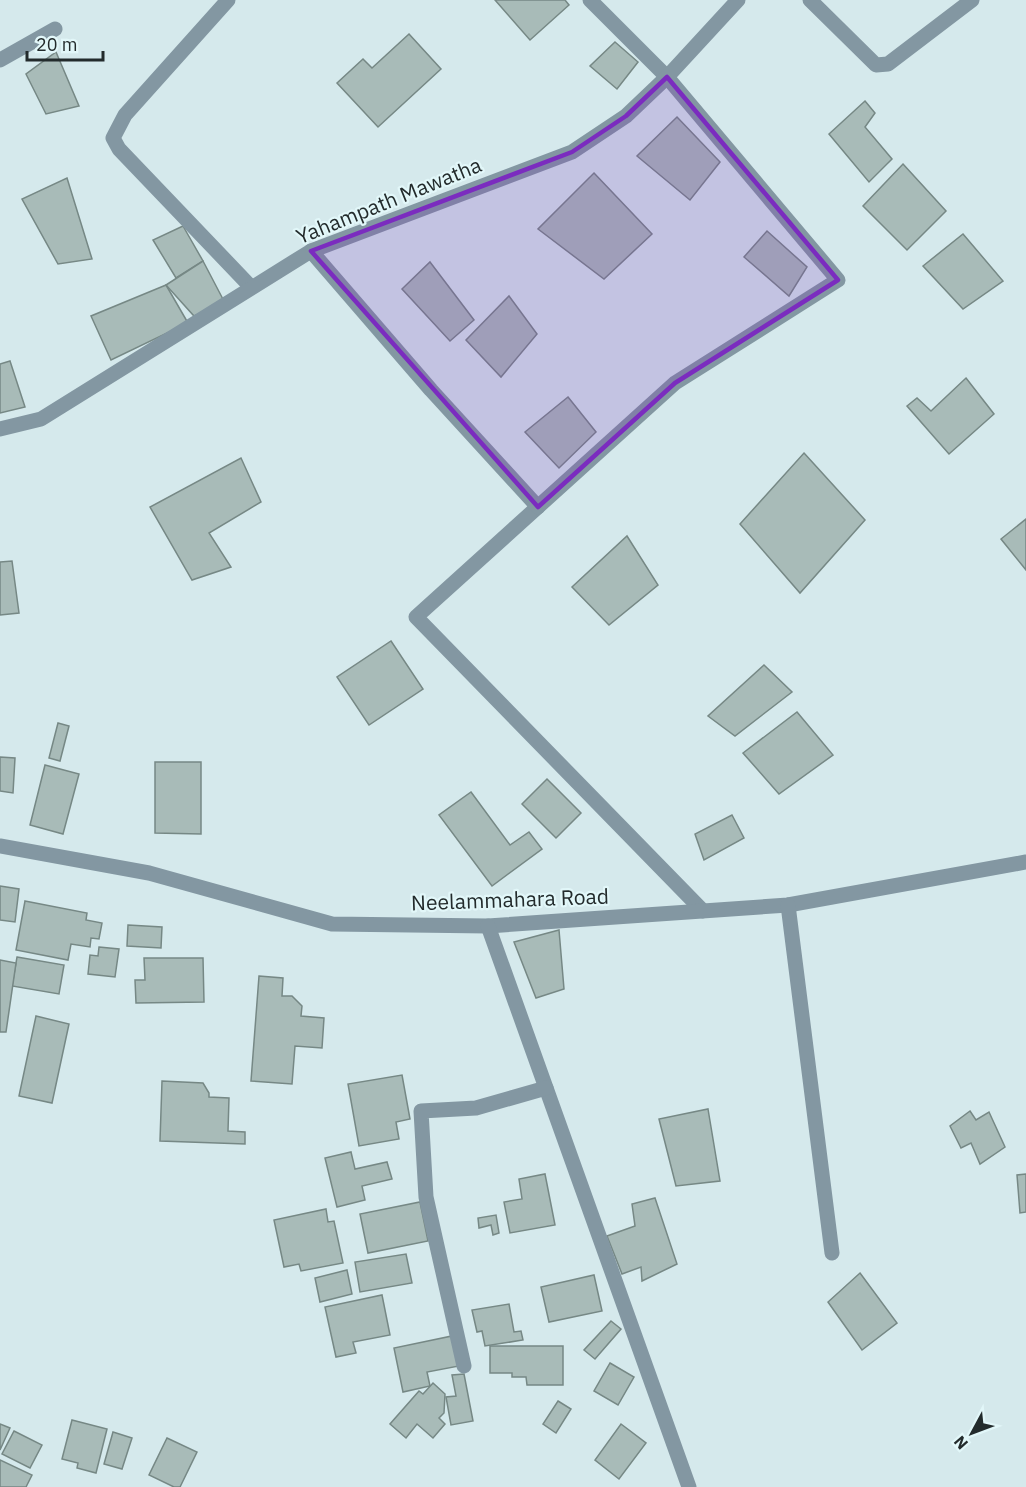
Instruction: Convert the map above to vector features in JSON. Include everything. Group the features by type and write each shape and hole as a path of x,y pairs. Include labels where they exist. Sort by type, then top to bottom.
{"street":[{"path":"228,0 125,115 113,138 119,149 251,287"},
{"path":"590,0 667,77 838,280 675,383 416,617 704,911"},
{"name":"Yahampath Mawatha","path":"0,429 41,419 311,251 572,152 627,116 667,77 738,0"},
{"path":"810,0 876,65 888,64 972,0"},
{"path":"0,60 56,29"},
{"path":"311,251 431,390 538,507"},
{"name":"Neelammahara Road","path":"0,846 149,873 333,924 488,926 788,905 1025,865"},
{"path":"788,905 832,1253"},
{"path":"488,926 689,1487"},
{"path":"464,1366 426,1197 421,1111 476,1108 546,1088"}],"highlighted area":[{"path":"667,77 838,280 675,383 538,507 311,251 572,152 626,116"}],"building":[{"path":"495,0 565,0 569,5 530,40"},
{"path":"409,34 441,69 378,127 337,83 363,59 372,68"},
{"path":"615,42 638,62 617,89 590,66"},
{"path":"56,52 79,106 46,114 26,74"},
{"path":"865,101 875,113 865,127 892,159 869,182 829,134"},
{"path":"677,117 720,162 690,200 637,156"},
{"path":"903,164 946,211 907,250 863,206"},
{"path":"594,173 652,234 604,279 538,229"},
{"path":"67,178 92,259 58,264 22,199"},
{"path":"183,226 203,261 176,278 153,240"},
{"path":"767,231 807,267 789,296 744,257"},
{"path":"963,234 1003,281 963,309 923,266"},
{"path":"203,261 225,303 194,316 166,285"},
{"path":"430,262 474,320 450,341 402,289"},
{"path":"166,285 188,323 111,360 91,316"},
{"path":"509,296 537,334 501,377 466,340"},
{"path":"10,361 25,407 0,413 0,364"},
{"path":"966,378 994,414 949,454 907,406 917,398 931,411"},
{"path":"568,397 596,432 559,468 525,432"},
{"path":"804,453 865,520 800,593 740,524"},
{"path":"241,458 261,502 209,533 231,567 192,580 150,507"},
{"path":"1026,519 1026,570 1001,539"},
{"path":"627,536 658,585 609,625 572,587"},
{"path":"12,561 19,613 0,615 0,562"},
{"path":"391,641 423,689 369,725 337,677"},
{"path":"764,665 792,692 735,736 708,716"},
{"path":"797,712 833,755 779,794 743,753"},
{"path":"58,723 69,726 60,761 49,758"},
{"path":"0,757 15,758 13,793 0,791"},
{"path":"155,762 201,762 201,834 155,833"},
{"path":"45,765 79,774 63,834 30,825"},
{"path":"547,779 581,813 556,838 522,804"},
{"path":"471,792 510,845 529,832 542,849 492,886 439,815"},
{"path":"732,815 744,838 704,860 695,834"},
{"path":"0,886 19,889 15,922 0,920"},
{"path":"25,901 87,913 86,920 102,923 99,939 91,938 90,947 71,944 68,960 16,950"},
{"path":"128,925 162,927 161,948 127,946"},
{"path":"559,930 564,989 536,998 514,942"},
{"path":"99,947 119,949 115,977 88,974 90,955 98,956"},
{"path":"17,957 64,965 59,994 12,986"},
{"path":"144,958 203,958 204,1002 136,1003 135,980 145,980"},
{"path":"0,960 16,963 6,1032 0,1032"},
{"path":"259,976 283,978 282,996 292,996 302,1006 301,1016 324,1018 322,1048 295,1046 292,1084 251,1081"},
{"path":"36,1016 69,1024 52,1103 19,1096"},
{"path":"402,1075 410,1119 396,1122 399,1139 359,1146 348,1084"},
{"path":"162,1081 203,1083 209,1097 229,1098 228,1131 245,1132 245,1144 160,1141"},
{"path":"708,1109 720,1181 676,1186 659,1119"},
{"path":"970,1111 976,1120 989,1112 1005,1147 980,1164 971,1143 961,1148 950,1126"},
{"path":"351,1152 355,1169 387,1162 392,1179 362,1186 365,1200 337,1207 325,1158"},
{"path":"545,1174 555,1225 510,1233 504,1202 522,1199 519,1179"},
{"path":"1026,1174 1026,1212 1020,1213 1017,1175"},
{"path":"655,1198 677,1264 642,1281 641,1267 622,1274 607,1236 635,1226 632,1204"},
{"path":"420,1202 428,1241 368,1253 360,1214"},
{"path":"326,1209 328,1222 334,1221 343,1263 301,1271 299,1264 284,1267 274,1220"},
{"path":"496,1215 499,1233 493,1235 491,1225 479,1228 478,1218"},
{"path":"406,1254 412,1283 360,1292 355,1262"},
{"path":"347,1270 352,1294 320,1302 315,1278"},
{"path":"860,1273 897,1323 862,1350 828,1302"},
{"path":"594,1275 602,1311 549,1322 541,1287"},
{"path":"382,1295 390,1335 353,1342 356,1353 336,1357 325,1307"},
{"path":"509,1304 514,1332 521,1331 523,1340 485,1346 482,1331 477,1332 472,1310"},
{"path":"611,1321 621,1329 595,1359 584,1350"},
{"path":"452,1336 459,1366 427,1372 430,1386 403,1392 394,1348"},
{"path":"490,1346 563,1346 563,1385 527,1385 526,1377 512,1377 512,1373 490,1373"},
{"path":"610,1363 634,1377 618,1405 594,1391"},
{"path":"464,1374 473,1421 451,1425 446,1397 456,1396 452,1375"},
{"path":"433,1383 445,1394 444,1413 439,1418 445,1424 433,1438 417,1424 406,1438 390,1424 419,1391 423,1394"},
{"path":"558,1401 571,1409 556,1433 543,1424"},
{"path":"72,1420 107,1429 96,1473 77,1468 78,1463 62,1459"},
{"path":"0,1424 10,1428 0,1450"},
{"path":"621,1424 646,1443 619,1479 595,1460"},
{"path":"14,1431 42,1445 30,1468 2,1454"},
{"path":"113,1432 132,1438 122,1469 104,1464"},
{"path":"167,1438 197,1452 180,1487 174,1487 149,1475"},
{"path":"0,1460 32,1475 26,1487 0,1487"}]}
